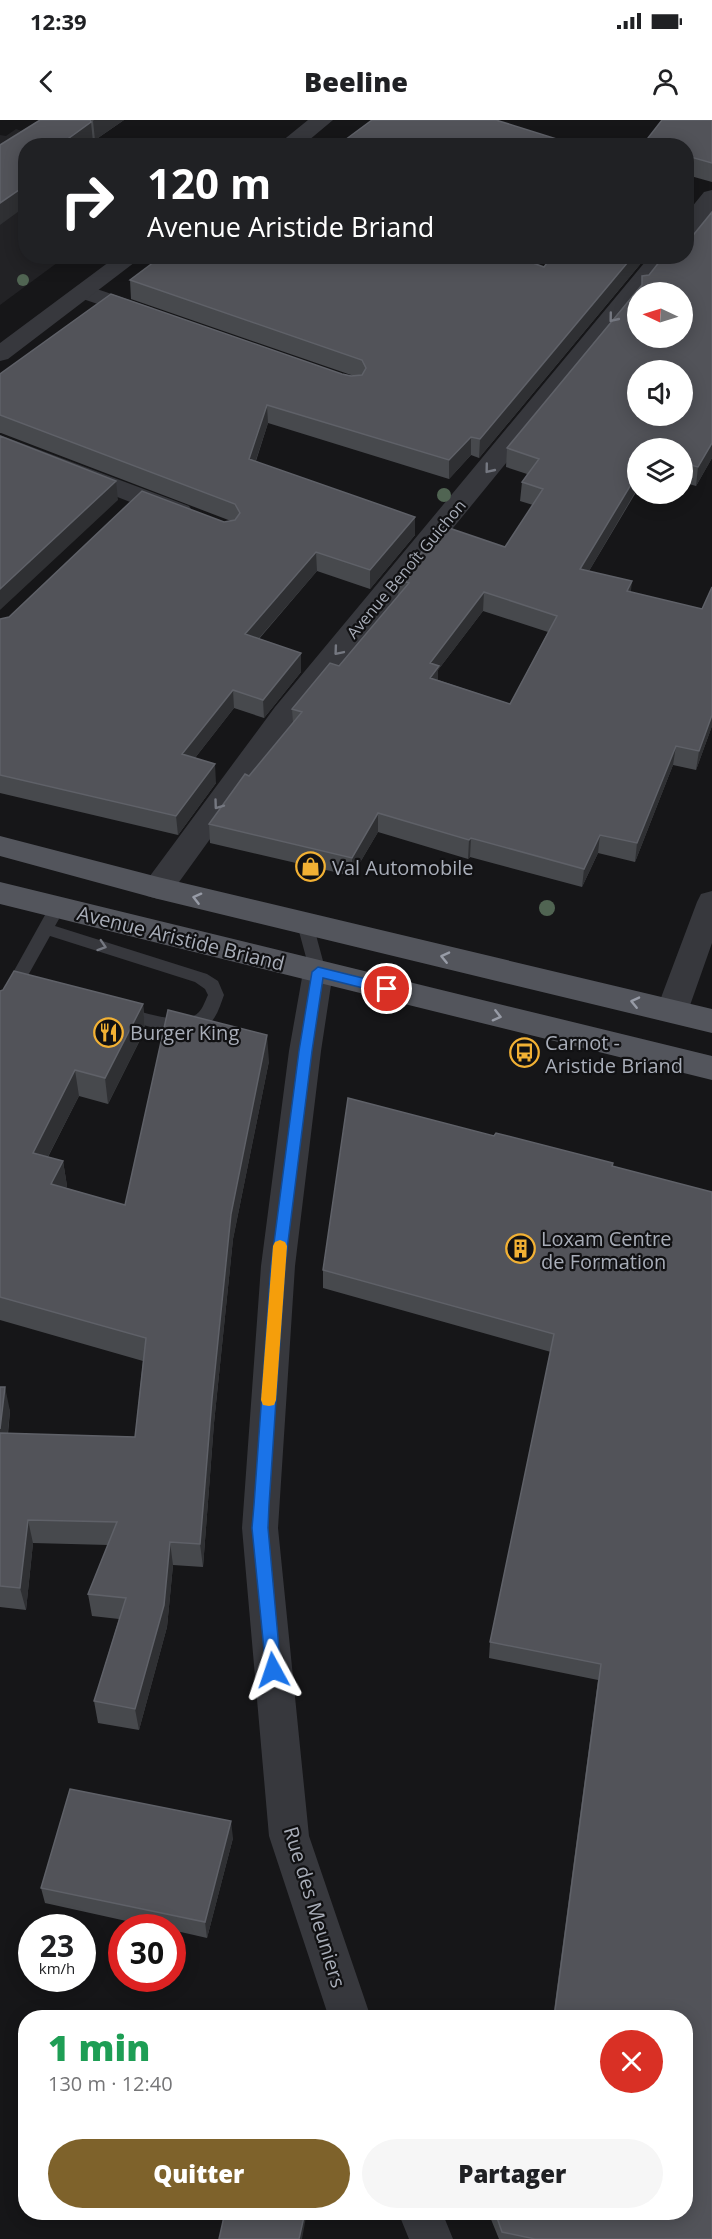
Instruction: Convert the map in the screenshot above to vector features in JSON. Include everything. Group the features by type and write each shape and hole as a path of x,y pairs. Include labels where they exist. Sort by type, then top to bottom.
{"main road":[{"path":"0,846 305,924 712,1020"},
{"name":"Avenue Aristide Briand","path":"0,893 52,918 318,972 712,1068"}],"street":[{"path":"297,138 322,120"},
{"path":"694,215 706,192"},
{"path":"0,354 122,264"},
{"name":"Avenue Benoît Guichon","path":"158,888 285,714 656,264"},
{"path":"85,292 162,319"},
{"path":"0,442 131,504 204,522"},
{"path":"672,1011 712,902"},
{"name":"Rue des Meuniers","path":"318,972 305,1051 278,1266 260,1528 289,1836 347,2010"},
{"path":"423,2220 431,2239"}],"lane":[{"path":"0,1011 22,984 52,918 201,978 212,985 216,995 206,1016 198,1022 183,1025 166,1024 109,1008"},
{"path":"305,924 318,972"}],"shaded area":[{"path":"16,129 42,138 18,138 18,264 56,264 0,305 0,135 6,136"}],"building":[{"path":"40,120 90,120 91,122 69,138 18,138 18,191 0,203 0,145"},
{"path":"372,120 496,120 554,138 348,138"},
{"path":"662,120 712,120 712,163 694,158 694,138 648,138"},
{"path":"712,212 712,443 698,467 693,466 693,438 627,438 627,491 580,569 632,581 627,591 702,609 712,587 712,715 699,751 676,746 637,843 600,835 584,869 471,838 469,840 378,813 352,858 209,824 245,774 249,776 302,712 292,709 330,663 339,666 409,583 399,580 443,526 505,547 543,489 522,482 539,459 507,448 627,303 627,348 693,348 693,282 642,282 642,276 649,275 658,264 694,264 694,234","holes":["484,592 557,616 510,704 430,678 439,666 430,663"]},
{"path":"151,264 536,264 544,267 546,264 626,264 480,439 471,437 449,460 267,405 249,459 415,517 370,570 316,552 245,634 301,653 263,700 233,690 182,754 215,764 176,816 0,775 0,619 9,617 142,491 224,522 235,520 240,513 235,504 0,415 0,374 111,294 342,374 362,375 366,368 362,360 130,280"},
{"path":"0,436 116,481 0,589"},
{"path":"14,971 143,1004 105,1078 75,1070 33,1153 63,1161 51,1184 125,1205 168,1010 267,1035 231,1214 200,1544 170,1542 164,1605 135,1709 94,1701 126,1598 88,1594 117,1522 28,1520 20,1588 0,1586 0,1433 135,1437 146,1338 0,1297 0,991 3,990"},
{"path":"348,1098 494,1136 496,1133 613,1163 612,1166 712,1192 712,2239 535,2239 502,2232 498,2220 693,2220 693,2010 555,2010 601,1664 490,1642 554,1334 323,1270"},
{"path":"0,1387 5,1387 0,1429"},
{"path":"70,1789 231,1821 205,1922 186,1918 186,1914 166,1914 41,1888"},
{"path":"223,2220 303,2220 299,2239 219,2239"}],"slow traffic":[{"path":"269,1400 280,1246"}],"place":[{"name":"Val Automobile","path":"311,867"},
{"name":"Burger King","path":"109,1032"},
{"name":"Carnot - Aristide Briand","path":"524,1053"},
{"name":"Loxam Centre de Formation","path":"520,1249"}],"route":[{"path":"273,1670 260,1528 261,1505 278,1266 305,1051 318,972 387,989"}]}
